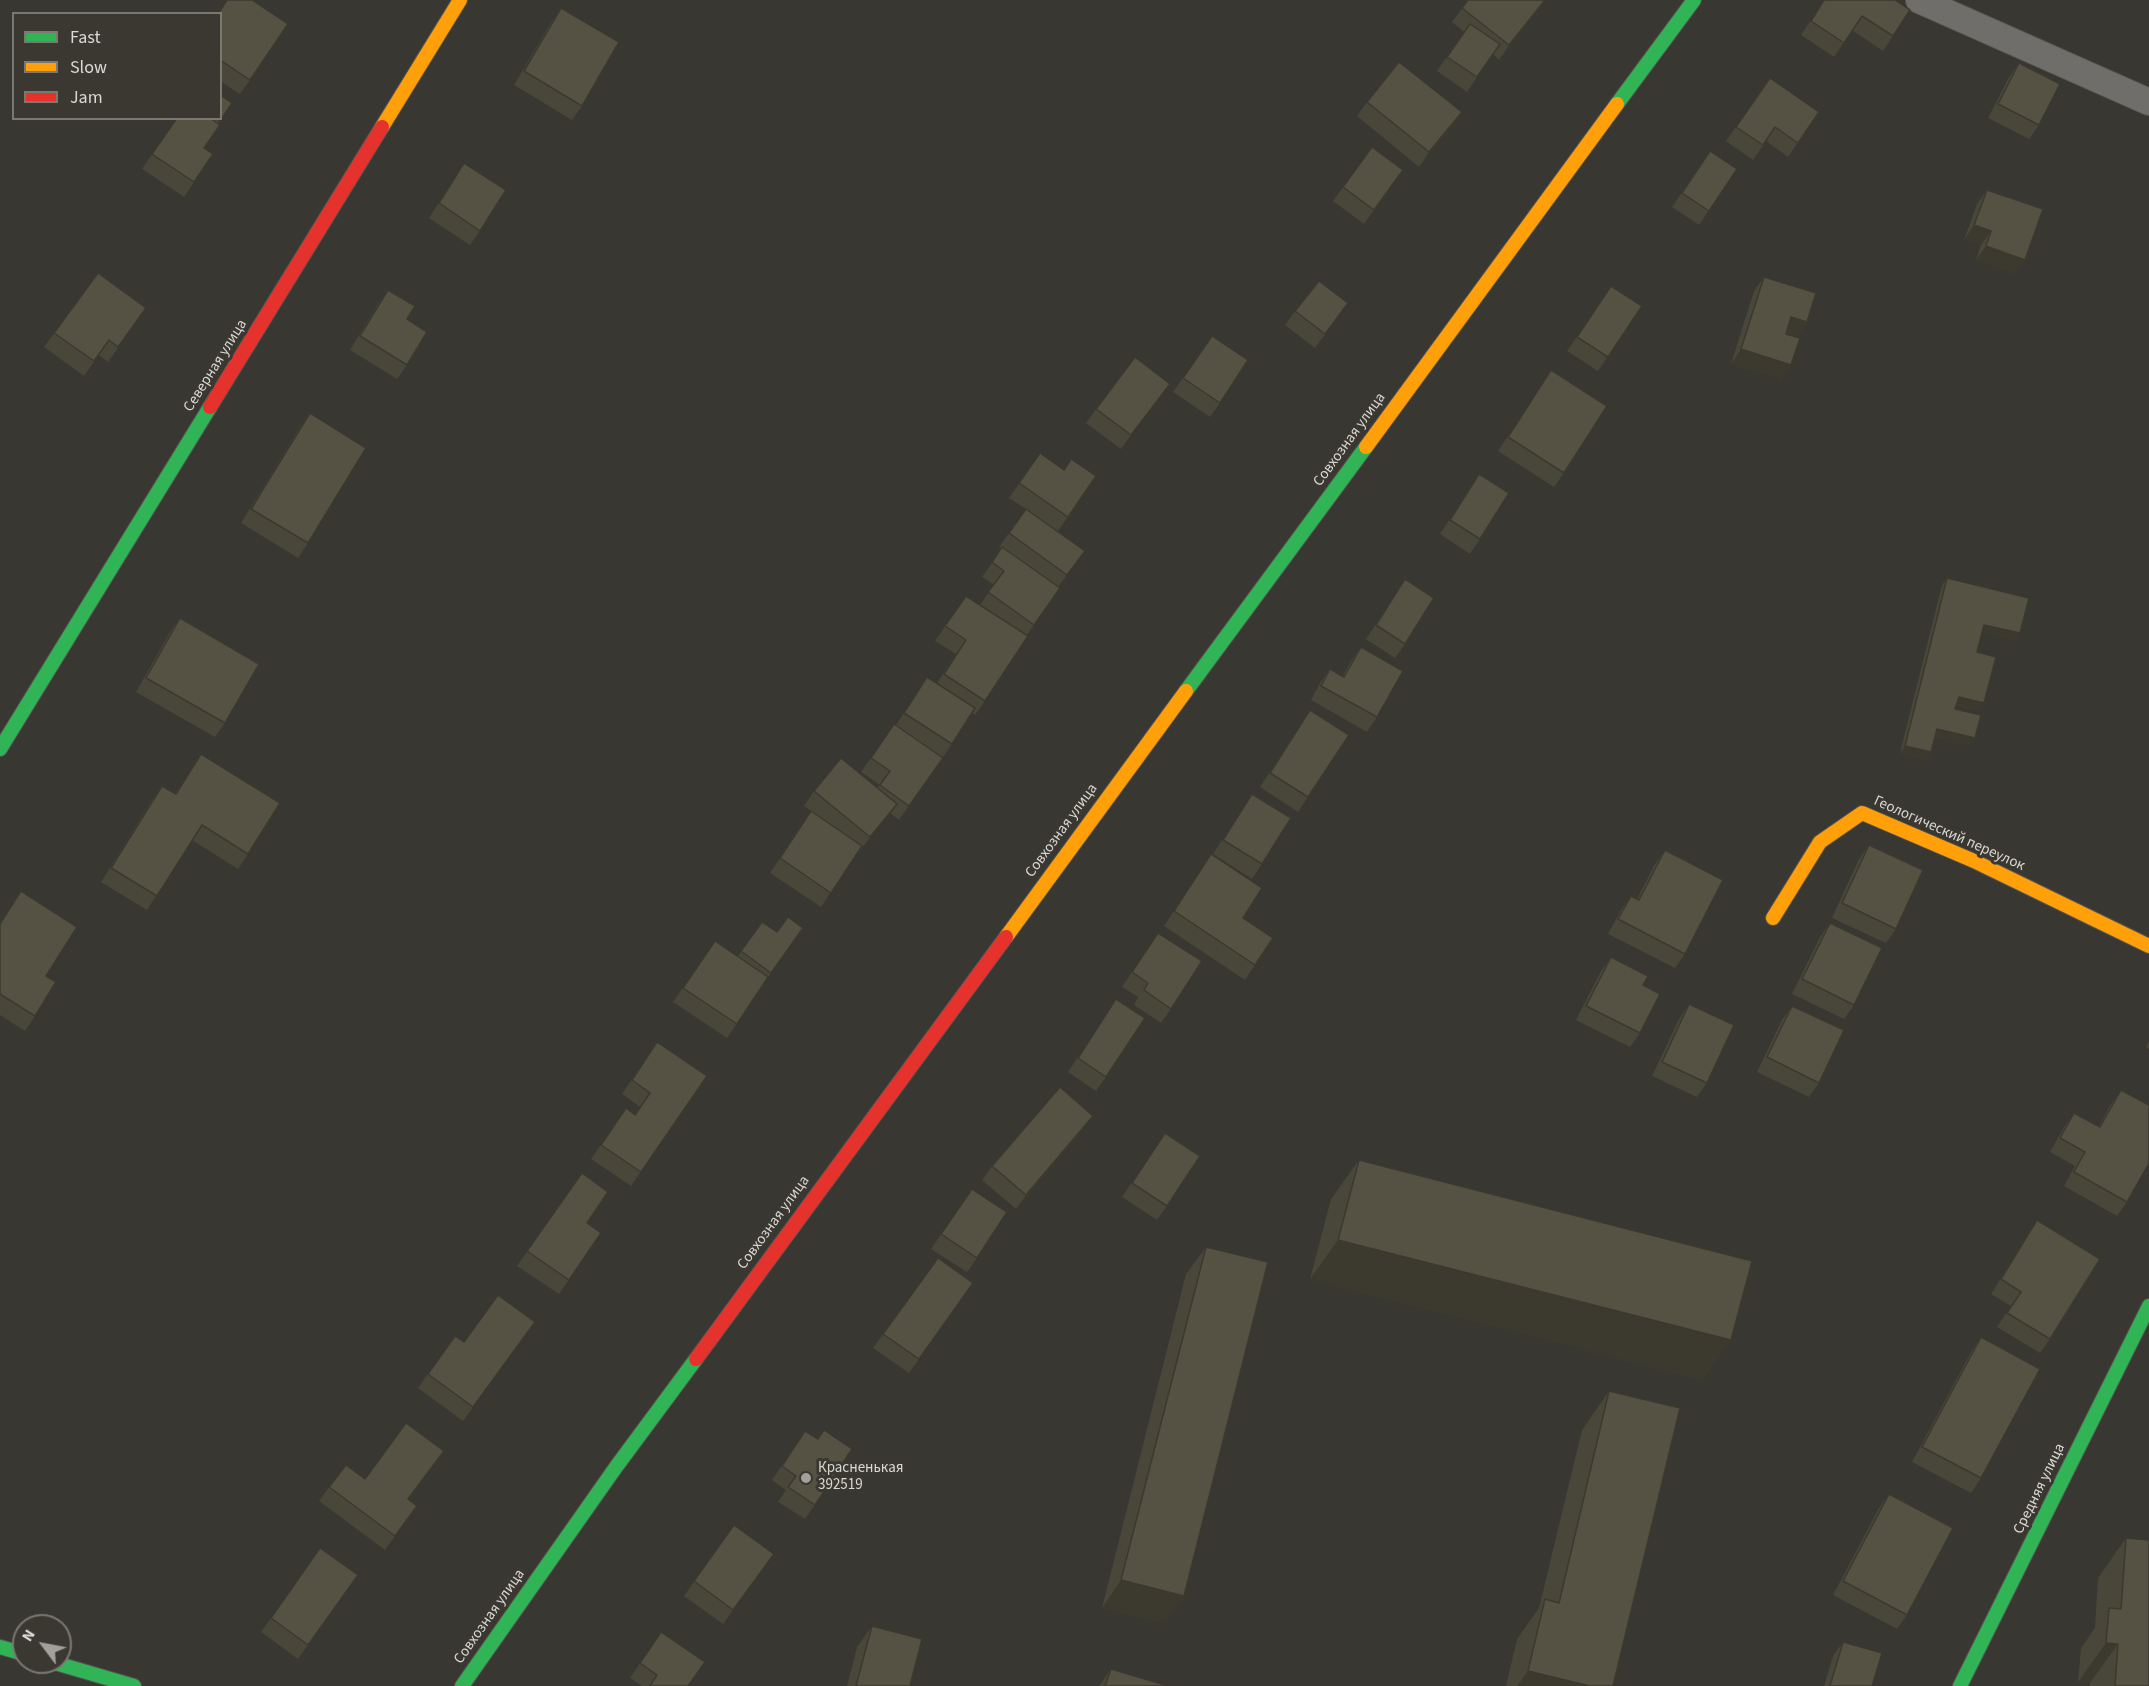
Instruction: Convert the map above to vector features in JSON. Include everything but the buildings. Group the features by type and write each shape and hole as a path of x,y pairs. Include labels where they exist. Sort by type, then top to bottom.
{"street":[{"name":"Северная улица","path":"0,749 460,0"},
{"name":"Совхозная улица","path":"462,1686 623,1457 1694,0"},
{"path":"1919,0 2149,102"},
{"name":"Геологический переулок","path":"1773,918 1820,842 1863,813 1984,866 2149,946"},
{"name":"Средняя улица","path":"1960,1686 2149,1306"},
{"path":"72,1668 134,1686"}],"traffic: fast":[{"path":"1617,104 1694,0"},
{"path":"0,749 210,407"},
{"path":"1186,691 1366,447"},
{"path":"1960,1686 2149,1306"},
{"path":"462,1686 616,1467 696,1359"},
{"path":"0,1647 12,1650"},
{"path":"72,1668 134,1686"}],"traffic: slow":[{"path":"382,127 460,0"},
{"path":"1366,447 1617,104"},
{"path":"1006,937 1186,691"},
{"path":"1773,918 1820,842 1862,813 1974,861 2149,946"}],"traffic: jam":[{"path":"210,407 382,127"},
{"path":"696,1359 1006,937"}],"place":[{"name":"Красненькая 392519","path":"806,1478"}]}
